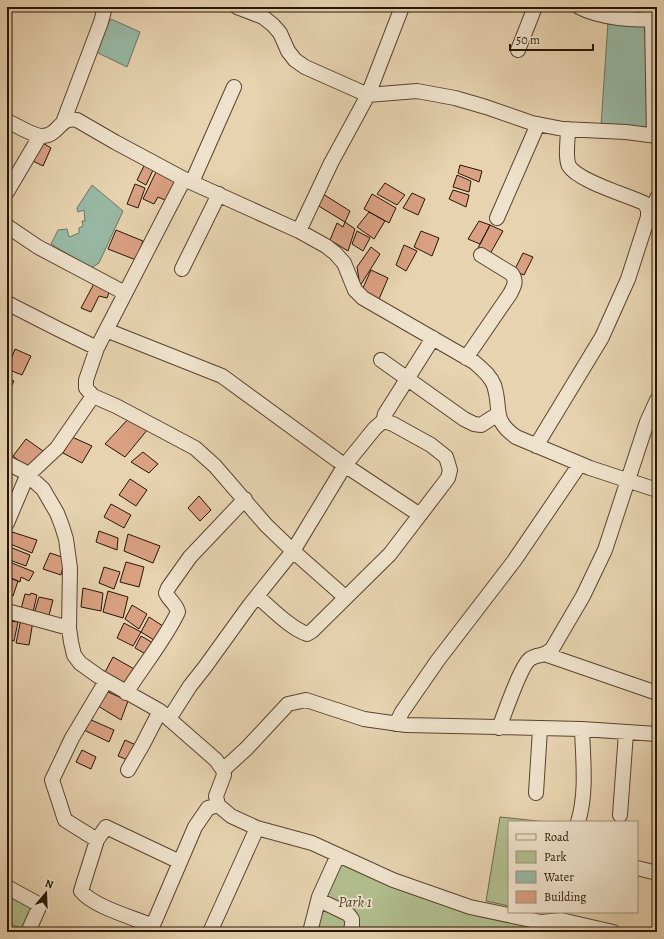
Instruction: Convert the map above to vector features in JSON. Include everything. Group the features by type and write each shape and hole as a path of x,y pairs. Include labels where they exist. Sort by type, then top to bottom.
{"street":[{"path":"7,121 40,136 48,135 55,131 64,120 99,29 105,7"},
{"path":"237,7 263,17 273,25 280,33 288,51 295,60 305,68 368,95 417,91 455,98 538,124 568,129 626,132 655,136 652,40 655,19 626,18 598,14 579,7"},
{"path":"299,231 331,163 368,95 402,7"},
{"path":"518,50 535,7"},
{"path":"626,18 652,40"},
{"path":"234,87 188,180 125,293 97,348 86,380 86,388 93,396 116,406 195,448 215,466 266,525 345,597"},
{"path":"64,120 77,120 115,142 188,180 299,231 326,246 344,263 355,290 363,298 474,362 488,374 494,384 499,420 507,431 516,437 580,464 657,490"},
{"path":"497,218 538,124"},
{"path":"536,446 602,337 628,279 648,217 648,209 644,203 587,180 570,167 567,152 568,129"},
{"path":"7,192 40,136"},
{"path":"182,269 219,194"},
{"path":"7,226 38,247 125,293"},
{"path":"466,358 510,294 515,284 515,279 512,274 481,255"},
{"path":"7,303 58,330 97,348"},
{"path":"106,330 222,376 345,465 420,515"},
{"path":"128,770 143,744 164,715 190,686 293,551 345,465 375,428 383,422 384,414 433,338"},
{"path":"381,360 464,419 474,424 481,426 486,424 498,414"},
{"path":"7,523 27,476 57,448 93,396"},
{"path":"547,655 583,596 605,550 647,422 657,400"},
{"path":"258,596 302,633 307,634 390,554 448,478 450,470 446,457 426,442 393,424 382,422"},
{"path":"7,463 23,471 43,489 57,513 66,539 70,568 69,628 70,642 74,655 80,663 106,681 164,715 216,760 223,770 224,775 216,796 218,805 231,816 257,828 312,843 393,880 470,907 547,922 561,920 613,932"},
{"path":"396,724 402,712 438,660 514,561 580,464"},
{"path":"126,693 178,612 168,599 166,593 168,588 190,557 245,499"},
{"path":"7,611 69,628"},
{"path":"499,728 513,691 527,662 536,656 547,655 657,693"},
{"path":"97,840 65,820 52,780 72,738 106,681"},
{"path":"223,770 288,704 306,700 364,719 406,726 582,729 657,734"},
{"path":"536,793 540,728"},
{"path":"578,821 582,809 582,729"},
{"path":"620,815 626,733"},
{"path":"180,862 106,827 97,840 81,891 86,897 98,904 151,929 180,862 194,827 208,808 218,805"},
{"path":"210,932 257,828"},
{"path":"310,932 319,900 338,855"},
{"path":"638,868 657,873"},
{"path":"8,891 40,905 28,932"},
{"path":"319,900 348,914 352,919 350,932"}],"green space":[{"path":"500,817 538,821 508,821 508,906 486,901"},
{"name":"Park 1","path":"339,862 537,925 536,932 315,932 326,891"},
{"path":"10,889 40,905 28,932 7,922 7,896"}],"water":[{"path":"111,19 140,32 127,67 94,51"},
{"path":"608,22 652,23 657,127 601,126"},
{"path":"92,185 123,211 99,263 91,268 51,244 58,230 67,229 69,237 79,233 79,228 83,226 82,221 85,221 84,210 78,212 77,208"}],"building":[{"path":"41,142 51,148 43,166 31,160"},
{"path":"145,164 154,168 146,185 137,180"},
{"path":"460,165 482,171 479,182 458,173"},
{"path":"156,172 177,182 167,201 158,197 154,204 143,199"},
{"path":"457,175 471,181 469,192 453,187"},
{"path":"385,183 405,195 397,205 377,194"},
{"path":"135,184 145,188 138,208 127,204"},
{"path":"453,190 469,195 466,207 449,199"},
{"path":"412,193 425,199 418,215 403,208"},
{"path":"323,194 350,211 345,222 317,205"},
{"path":"372,194 396,208 389,223 364,209"},
{"path":"369,212 385,221 374,239 357,227"},
{"path":"479,221 490,225 480,244 468,239"},
{"path":"345,222 355,229 348,251 330,240 337,223 343,227"},
{"path":"490,225 503,231 490,254 478,248"},
{"path":"116,230 143,241 136,260 108,249"},
{"path":"357,231 370,238 363,251 352,244"},
{"path":"421,231 439,238 432,256 414,247"},
{"path":"404,245 417,251 406,271 396,265"},
{"path":"371,247 380,254 360,286 357,267"},
{"path":"523,253 533,257 524,275 514,271"},
{"path":"371,270 388,278 379,299 362,290"},
{"path":"96,280 111,287 107,298 99,296 91,312 81,308"},
{"path":"7,347 12,349 7,362"},
{"path":"15,349 31,356 22,375 7,369"},
{"path":"7,378 14,381 7,395"},
{"path":"130,417 148,429 125,457 105,444"},
{"path":"72,437 92,446 82,463 63,453"},
{"path":"26,439 43,451 28,468 13,456"},
{"path":"143,452 158,464 149,473 131,462"},
{"path":"130,479 147,490 136,506 119,495"},
{"path":"199,496 211,510 200,521 188,508"},
{"path":"111,504 131,515 124,528 104,517"},
{"path":"99,531 118,538 117,550 96,542"},
{"path":"12,532 37,540 32,553 8,543"},
{"path":"128,534 160,546 153,563 124,551"},
{"path":"7,546 30,555 26,566 7,559"},
{"path":"50,553 65,558 61,575 43,569"},
{"path":"7,561 34,572 29,581 21,577 20,582 7,576"},
{"path":"126,562 144,567 139,587 120,582"},
{"path":"104,567 120,572 114,589 99,583"},
{"path":"7,577 18,581 13,596 7,594"},
{"path":"83,588 103,593 101,611 81,607"},
{"path":"108,591 128,597 123,618 103,612"},
{"path":"31,593 37,595 32,616 20,613 25,594 30,595"},
{"path":"39,597 53,600 48,619 34,614"},
{"path":"132,605 147,614 139,629 125,619"},
{"path":"149,617 166,628 157,642 141,632"},
{"path":"21,619 33,621 29,645 16,643"},
{"path":"9,621 18,622 14,641 7,639 7,628"},
{"path":"124,623 141,632 133,646 117,638"},
{"path":"141,636 155,644 149,656 135,648"},
{"path":"113,657 136,670 128,687 103,676"},
{"path":"106,691 128,701 121,720 98,706"},
{"path":"89,719 114,730 109,742 84,730"},
{"path":"125,740 140,747 132,762 118,756"},
{"path":"82,750 96,757 91,769 76,762"}]}
